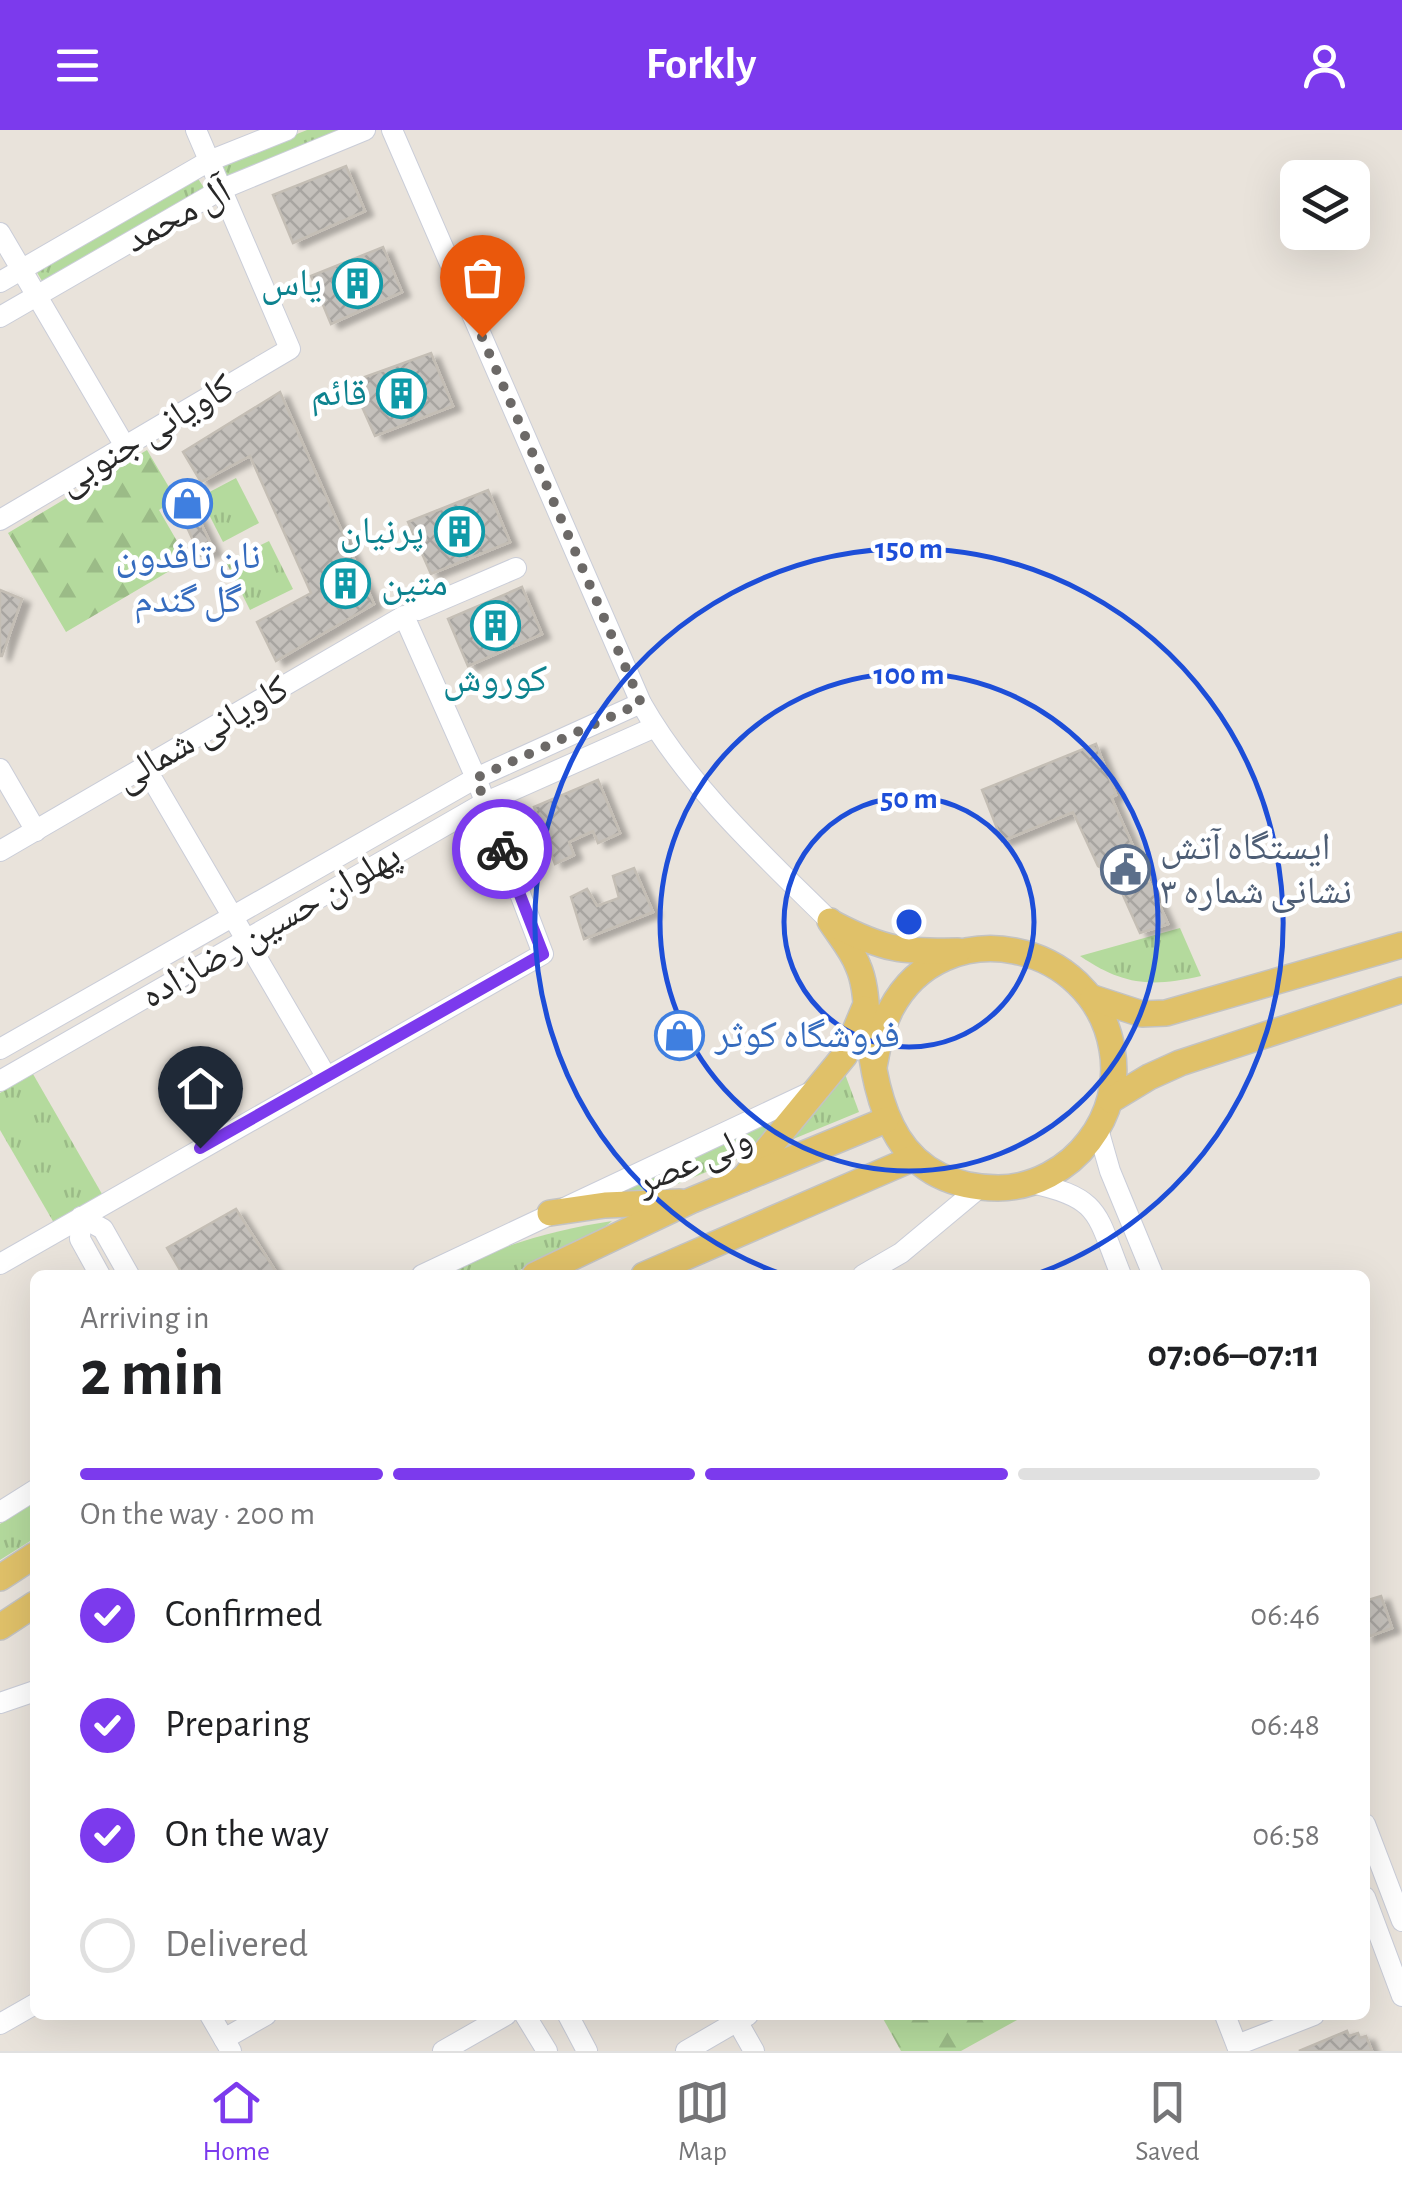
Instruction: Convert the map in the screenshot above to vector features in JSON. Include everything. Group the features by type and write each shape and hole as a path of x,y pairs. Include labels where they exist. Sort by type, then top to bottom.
{"main road":[{"path":"830,921 875,945 914,952 1003,948 1038,956 1069,973 1093,998 1109,1030 1115,1065 1111,1100 1098,1129 1081,1152 1058,1170 1031,1183 1006,1188 979,1188 944,1178 914,1158 886,1120 877,1094 858,966 830,921"},
{"path":"1093,998 1142,1014 1166,1013 1402,945"},
{"path":"874,1067 879,1036 892,1006 912,981 938,962 968,951"},
{"path":"1111,1100 1180,1063 1402,990"},
{"path":"741,1181 845,1055 866,1000"},
{"name":"ولی عصر","path":"545,1270 690,1202 886,1120"},
{"path":"655,1270 914,1158"},
{"path":"550,1213 605,1205 690,1202"},
{"path":"684,1270 714,1243"},
{"path":"0,1578 30,1559"},
{"path":"0,1628 30,1607"}],"street":[{"path":"196,130 222,189"},
{"name":"آل محمد","path":"0,282 209,161 286,130"},
{"name":"آل محمد","path":"0,317 222,189 364,130"},
{"path":"392,130 641,703 700,786 830,921"},
{"name":"کاویانی جنوبی","path":"0,520 290,349 222,189"},
{"path":"0,234 126,448"},
{"name":"کاویانی شمالی","path":"0,852 411,613 516,568"},
{"path":"0,1264 543,954 411,613"},
{"name":"پهلوان حسین رضازاده","path":"0,1049 476,778 641,703"},
{"name":"پهلوان حسین رضازاده","path":"0,1081 484,803 655,727"},
{"path":"146,767 326,1076"},
{"path":"0,769 36,831"},
{"path":"29,1032 44,1056"},
{"path":"432,1270 815,1090"},
{"path":"1098,1129 1110,1170 1151,1270"},
{"path":"1031,1183 1069,1191 1086,1202 1098,1216 1120,1270"},
{"path":"872,1270 901,1253 979,1188"},
{"path":"81,1217 80,1239 97,1270"},
{"path":"81,1217 103,1229 126,1270"},
{"path":"0,1512 30,1493"},
{"path":"0,1703 30,1693"},
{"path":"1370,1837 1402,1922"},
{"path":"1370,1910 1402,1996"},
{"path":"0,2024 30,2007"},
{"path":"213,2020 227,2045 260,2020"},
{"path":"443,2051 497,2020"},
{"path":"528,2020 547,2051"},
{"path":"574,2020 587,2051"},
{"path":"686,2051 740,2020"},
{"path":"744,2020 754,2051"},
{"path":"1227,2020 1238,2048 1302,2020"}],"green space":[{"path":"307,130 350,130 227,179 221,164"},
{"path":"197,177 206,191 42,281 35,269"},
{"path":"147,450 176,499 159,510 188,560 66,632 8,533"},
{"path":"236,478 259,523 223,542 200,497"},
{"path":"269,541 293,589 250,610 226,562"},
{"path":"1180,928 1201,976 1168,982 1139,981 1111,973 1080,956"},
{"path":"33,1074 102,1194 54,1223 0,1130 0,1093"},
{"path":"845,1074 859,1112 786,1142"},
{"path":"770,1122 764,1141 738,1159 653,1194 579,1205"},
{"path":"612,1221 600,1231 520,1270 452,1270 524,1241"},
{"path":"30,1505 30,1541 0,1560 0,1524"},
{"path":"884,2020 1017,2020 961,2051 901,2051"}],"building":[{"path":"346,166 365,211 293,243 273,195"},
{"name":"یاس","path":"383,247 402,292 331,324 311,276"},
{"name":"قائم","path":"431,353 453,406 375,436 351,382"},
{"path":"280,392 374,604 276,661 257,622 311,593 250,456 201,482 183,452"},
{"name":"پرنیان","path":"488,490 510,542 431,574 408,522"},
{"path":"190,500 214,551 200,556 173,508"},
{"name":"کوروش","path":"522,587 542,634 468,666 448,619"},
{"path":"0,590 22,599 2,656 0,656"},
{"path":"1096,744 1116,795 1111,797 1168,924 1140,933 1114,875 1098,866 1073,812 1002,841 982,790"},
{"path":"598,780 620,833 598,843 593,831 569,842 574,855 555,864 534,807"},
{"path":"634,868 653,912 584,939 571,897 587,889 597,906 619,898 613,876"},
{"path":"236,1209 275,1270 180,1270 167,1248"},
{"path":"1381,1596 1392,1628 1370,1636 1370,1599"},
{"path":"1347,2031 1349,2036 1366,2036 1372,2051 1299,2051"}],"way so far":[{"path":"482,337 641,703 476,778 502,849"}],"place":[{"name":"یاس","path":"357,284"},
{"name":"قائم","path":"402,394"},
{"name":"نان تافدون گل گندم","path":"188,503"},
{"name":"پرنیان","path":"459,532"},
{"name":"متین","path":"346,584"},
{"name":"کوروش","path":"495,626"},
{"name":"ایستگاه آتش نشانی شماره ۳","path":"1125,870"},
{"name":"فروشگاه کوثر","path":"680,1036"}],"route":[{"path":"200,1148 543,954 502,849"}]}
